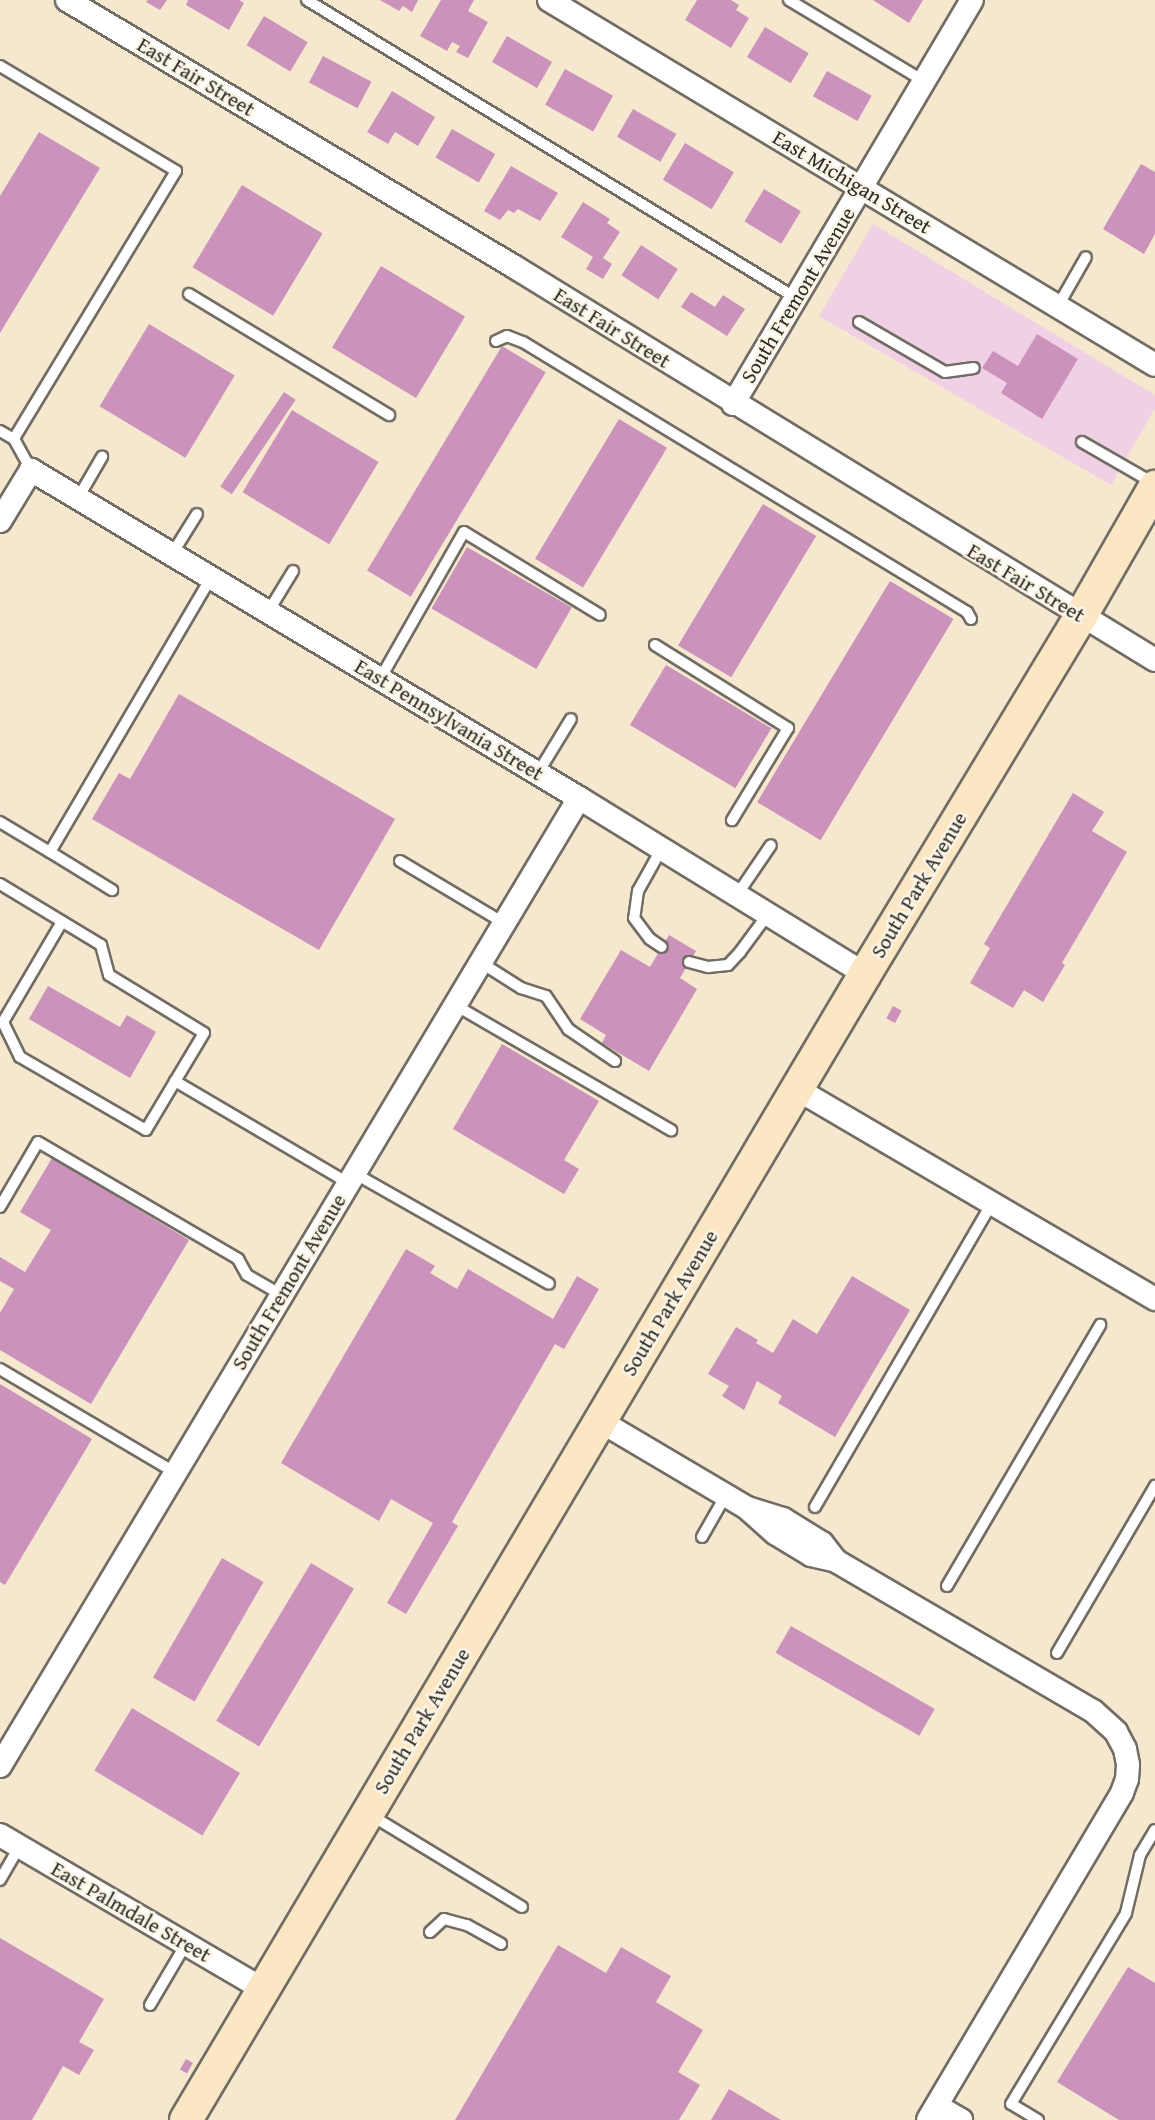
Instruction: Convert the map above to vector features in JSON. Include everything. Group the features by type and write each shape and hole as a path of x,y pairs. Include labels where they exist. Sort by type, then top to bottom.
{"main road":[{"name":"South Park Avenue","path":"186,2120 865,974 1081,616 1155,486"}],"street":[{"name":"East Fair Street","path":"67,0 513,266 734,404 1155,660"},
{"name":"East Michigan Street","path":"549,0 1155,365"},
{"name":"South Fremont Avenue","path":"734,404 972,0"},
{"name":"East Pennsylvania Street","path":"31,470 538,773 865,974"},
{"path":"0,521 31,470"},
{"name":"South Fremont Avenue","path":"0,1766 579,798"},
{"path":"797,1089 1155,1299"},
{"path":"600,1421 747,1508 775,1533 806,1552 836,1561 1092,1712 1116,1732 1125,1749 1128,1765 1127,1779 1122,1793 933,2113 961,2120"},
{"name":"East Palmdale Street","path":"0,1835 263,1989"}],"lane":[{"path":"307,0 796,298"},
{"path":"789,0 924,81"},
{"path":"0,66 176,171 14,439"},
{"path":"1058,306 1086,257"},
{"path":"189,294 389,415"},
{"path":"859,322 945,372 974,368"},
{"path":"495,341 507,336 523,342 967,612 971,619"},
{"path":"0,431 14,439 31,470"},
{"path":"1082,442 1155,486"},
{"path":"78,498 102,457"},
{"path":"172,554 197,514"},
{"path":"380,679 464,532 600,615"},
{"path":"268,612 293,571"},
{"path":"50,852 211,578"},
{"path":"655,645 788,728 732,820"},
{"path":"538,773 571,719"},
{"path":"0,822 112,890"},
{"path":"737,895 771,845"},
{"path":"662,848 638,891 634,918 650,939 662,947"},
{"path":"400,861 504,923"},
{"path":"0,884 101,945 109,975 204,1033 146,1130 20,1057 3,1022 62,922"},
{"path":"689,962 708,967 728,965 768,914"},
{"path":"480,962 521,988 546,996 568,1029 615,1061"},
{"path":"455,1005 671,1130"},
{"path":"175,1081 549,1284"},
{"path":"0,1207 38,1142 237,1260 247,1275 281,1295"},
{"path":"815,1507 992,1203"},
{"path":"947,1586 1100,1325"},
{"path":"0,1369 176,1473"},
{"path":"1057,1653 1155,1486"},
{"path":"702,1537 726,1495"},
{"path":"367,1813 522,1907"},
{"path":"1038,2120 1011,2104 1126,1913 1140,1855 1155,1830"},
{"path":"0,1880 20,1846"},
{"path":"430,1932 444,1919 467,1925 501,1944"},
{"path":"150,2005 186,1944"}],"shaded area":[{"path":"873,224 1155,395 1155,408 1111,485 819,316"}],"building":[{"path":"148,0 167,0 160,10 146,2"},
{"path":"188,0 239,0 244,3 229,30 186,5"},
{"path":"380,0 418,0 412,12 403,6 399,11"},
{"path":"441,0 474,0 468,11 488,22 468,58 456,52 460,46 452,42 447,51 420,36"},
{"path":"697,0 731,0 739,5 736,10 749,18 731,48 685,20"},
{"path":"873,0 923,0 909,23"},
{"path":"264,16 308,42 290,71 246,45"},
{"path":"765,27 809,53 791,83 747,57"},
{"path":"507,36 552,62 537,88 492,62"},
{"path":"323,56 372,82 357,108 309,82"},
{"path":"565,69 613,96 593,132 545,105"},
{"path":"827,71 872,96 858,121 813,96"},
{"path":"392,91 435,117 418,146 395,132 388,144 367,132"},
{"path":"633,109 676,134 660,162 617,137"},
{"path":"452,129 495,154 479,183 436,158"},
{"path":"39,132 100,168 0,333 0,196"},
{"path":"685,143 734,172 712,209 663,180"},
{"path":"1141,164 1155,172 1155,234 1144,254 1103,229"},
{"path":"511,166 558,193 540,221 518,209 514,213 508,210 500,220 484,211"},
{"path":"242,185 323,233 273,316 193,267"},
{"path":"764,189 801,211 781,244 744,222"},
{"path":"583,202 610,219 607,223 620,232 603,258 612,264 603,279 586,269 593,257 561,237"},
{"path":"641,245 678,269 658,299 621,275"},
{"path":"381,266 465,316 416,398 332,347"},
{"path":"691,292 715,307 723,295 745,309 727,336 681,307"},
{"path":"149,324 235,376 185,458 100,406"},
{"path":"1037,334 1078,359 1042,419 1001,393 1007,383 982,368 993,351 1018,366"},
{"path":"502,346 546,372 411,597 367,571"},
{"path":"284,392 296,400 232,494 220,487"},
{"path":"292,410 379,462 329,544 243,492"},
{"path":"619,419 667,448 583,588 535,559"},
{"path":"763,504 816,536 731,677 678,645"},
{"path":"467,547 572,608 536,669 432,608"},
{"path":"890,581 953,619 821,840 757,802"},
{"path":"666,665 771,728 735,788 630,725"},
{"path":"179,694 395,819 319,950 92,819 119,773 130,779"},
{"path":"1073,793 1104,812 1092,831 1127,852 1062,963 1065,965 1043,1002 1024,990 1013,1008 970,983 990,948 984,944"},
{"path":"669,935 696,951 680,978 697,989 649,1071 602,1043 606,1035 580,1019 621,950 650,967"},
{"path":"48,986 120,1027 127,1015 156,1032 130,1078 29,1019"},
{"path":"893,1006 902,1011 895,1023 886,1018"},
{"path":"502,1044 599,1101 564,1160 579,1169 564,1194 453,1129"},
{"path":"52,1158 189,1240 91,1404 0,1350 0,1313 14,1289 0,1281 0,1257 25,1272 51,1230 20,1212"},
{"path":"406,1249 435,1266 430,1273 457,1289 468,1269 553,1319 577,1276 599,1289 564,1349 555,1344 452,1522 458,1526 406,1614 387,1603 433,1523 391,1499 379,1521 281,1463"},
{"path":"852,1276 910,1310 835,1437 778,1403 782,1396 757,1381 744,1410 722,1396 729,1386 708,1374 736,1327 758,1340 756,1343 773,1353 793,1319 817,1334"},
{"path":"0,1384 92,1439 5,1585 0,1582"},
{"path":"222,1558 264,1582 195,1702 153,1678"},
{"path":"311,1563 354,1589 259,1746 216,1721"},
{"path":"791,1626 935,1709 919,1736 776,1653"},
{"path":"132,1708 240,1773 202,1835 94,1771"},
{"path":"0,1938 104,1999 79,2042 94,2050 79,2075 63,2066 32,2120 0,2120"},
{"path":"558,1945 606,1973 621,1947 671,1976 656,2002 703,2030 678,2072 700,2085 679,2120 455,2120"},
{"path":"1128,1967 1155,1983 1155,2120 1119,2120 1057,2082"},
{"path":"186,2059 193,2063 187,2073 180,2069"},
{"path":"729,2089 781,2120 711,2120"}]}
